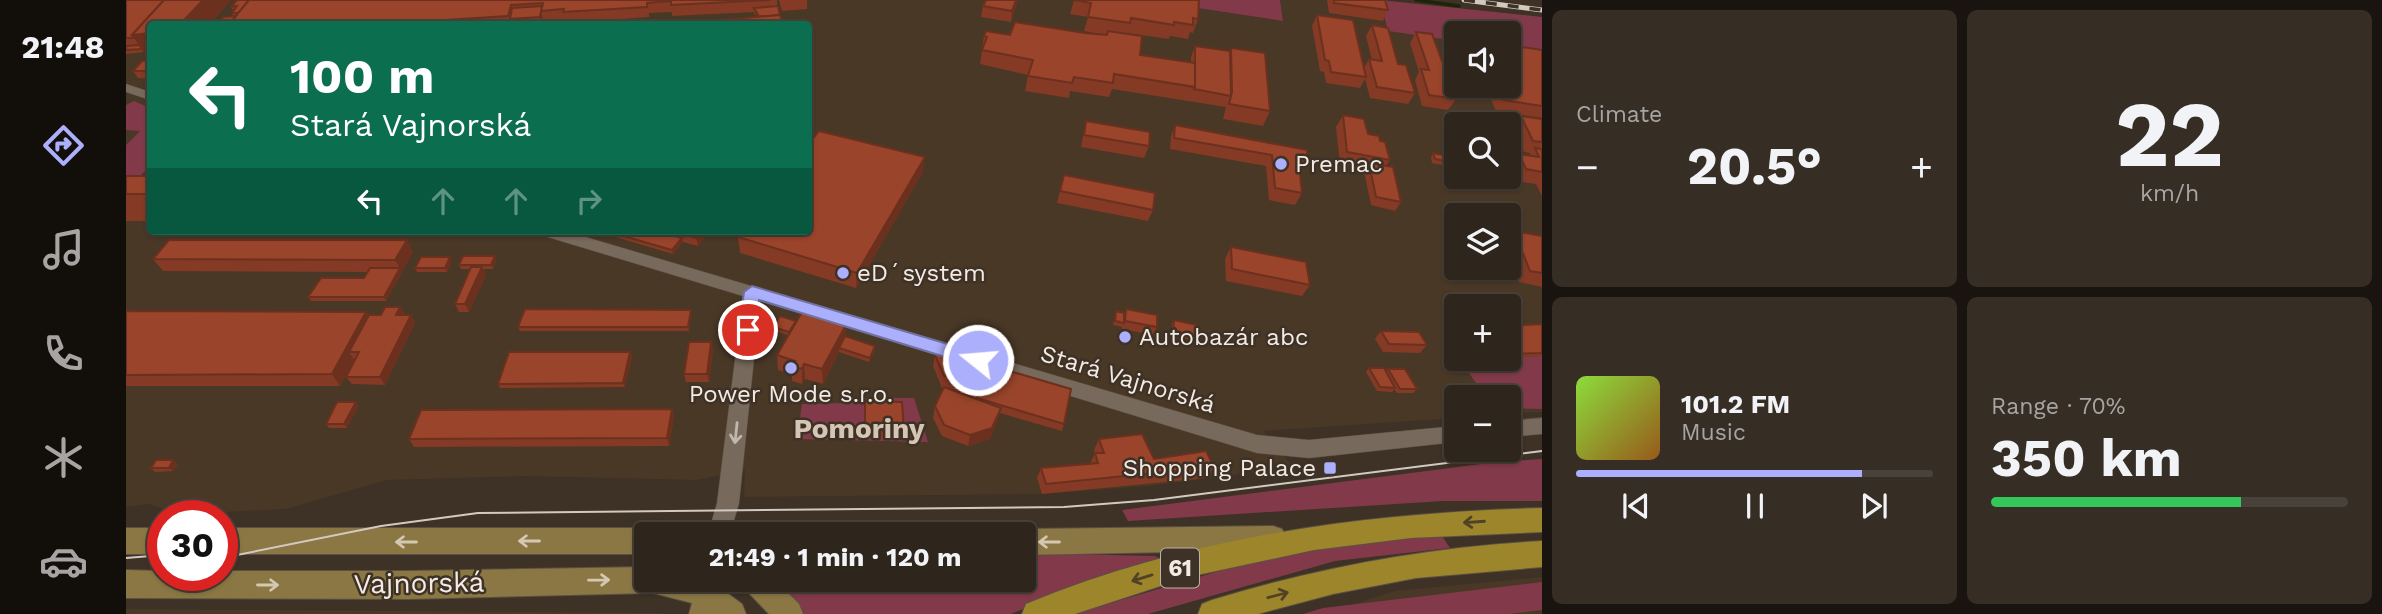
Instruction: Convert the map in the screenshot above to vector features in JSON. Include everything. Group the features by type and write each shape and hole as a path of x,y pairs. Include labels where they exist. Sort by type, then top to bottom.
{"main road":[{"name":"61","path":"1036,614 1146,577 1236,552 1328,536 1420,526 1542,520"},
{"path":"1036,542 1328,536"},
{"path":"126,541 147,541"},
{"name":"Vajnorská","path":"238,541 634,541"},
{"name":"61","path":"1212,614 1311,586 1394,570 1494,557 1542,554"},
{"name":"Vajnorská","path":"126,584 409,585 634,580"},
{"name":"Vajnorská","path":"713,592 732,614"},
{"path":"767,592 789,614"}],"street":[{"path":"126,88 147,95"},
{"name":"Stará Vajnorská","path":"560,235 1257,444 1309,449 1444,435"},
{"path":"722,522 728,503 752,292"},
{"path":"1521,428 1542,426"}],"shaded area":[{"path":"126,0 1145,0 1283,21 1280,0 1380,0 1388,31 1444,39 1444,98 1521,98 1521,74 1542,55 1542,412 1521,413 1521,385 1444,385 1444,419 1263,431 1293,467 1149,486 1042,494 744,497 745,470 697,480 524,476 387,480 286,509 238,511 238,500 147,500 147,504 126,507"},
{"path":"1145,0 1280,0 1283,21"},
{"path":"1380,0 1542,17 1542,55 1521,52 1521,21 1444,21 1444,39 1388,31"},
{"path":"134,101 147,107 147,169 132,184 126,184 126,145 140,131 126,130 126,105"},
{"path":"1542,356 1542,409 1521,408 1521,385 1478,385 1468,371 1521,371 1521,357"},
{"path":"851,398 914,398 928,442 797,439 802,404 848,403"},
{"path":"1542,459 1542,501 1443,501 1128,521 1122,510 1497,462 1521,462"},
{"path":"1440,533 1450,548 1335,561 1148,614 1074,614 1290,550"},
{"path":"1036,553 1155,556 1162,560 1093,580 1011,614 804,614 782,592 1036,592"},
{"path":"1542,577 1542,614 1323,614 1395,591"},
{"path":"1542,582 1542,610 1509,614 1303,614 1323,608"},
{"path":"126,609 661,613 662,614 126,614"}],"building":[{"path":"126,0 164,0 132,35 134,38 126,38"},
{"path":"164,0 203,0 186,21 147,21 147,33 132,35"},
{"path":"237,0 249,0 239,13 232,13 237,6 231,7"},
{"path":"249,0 770,0 671,5 671,1 647,3 647,7 563,12 564,9 541,11 543,3 511,5 508,16 430,21 232,21"},
{"path":"986,0 1016,0 1012,11 983,6"},
{"path":"1074,0 1199,0 1198,19 1193,18 1193,25 1174,22 1174,25 1131,18 1130,23 1088,17 1091,3"},
{"path":"1334,0 1385,0 1388,10 1334,3"},
{"path":"542,6 540,17 510,19 512,8"},
{"path":"778,6 780,15 755,17 758,15 754,8"},
{"path":"780,15 782,21 707,21"},
{"path":"1317,15 1353,20 1366,77 1331,72 1329,61 1325,60"},
{"path":"236,16 232,21 220,21 223,17"},
{"path":"1015,22 1085,33 1107,35 1108,31 1142,36 1140,55 1195,63 1195,87 1114,74 1113,83 1074,77 1072,83 1028,76 1033,60 982,50 987,37 984,36 986,31 1010,35"},
{"path":"1372,25 1388,28 1398,64 1406,65 1415,93 1377,87 1369,59 1382,61"},
{"path":"1416,32 1432,34 1444,66 1444,97 1429,95 1421,69 1429,70"},
{"path":"139,45 142,49 126,50 126,46"},
{"path":"1195,46 1230,51 1231,96 1194,89"},
{"path":"1521,47 1542,50 1542,106 1503,98 1521,98"},
{"path":"1231,48 1265,53 1270,111 1229,104 1232,92"},
{"path":"147,60 147,71 133,71 142,61"},
{"path":"1343,115 1364,119 1368,134 1379,136 1380,141 1385,142 1390,160 1347,152"},
{"path":"1521,116 1542,119 1542,142 1533,141"},
{"path":"1086,121 1150,132 1149,146 1084,135"},
{"path":"1175,125 1307,150 1307,157 1298,155 1302,193 1275,188 1272,155 1174,138"},
{"path":"819,131 925,157 857,273 738,237 812,235 812,140"},
{"path":"1535,148 1542,149 1542,172 1526,169 1521,154 1539,157"},
{"path":"1433,153 1444,155 1444,161 1435,159"},
{"path":"1369,163 1393,167 1401,202 1376,197"},
{"path":"1064,175 1155,193 1153,210 1060,191"},
{"path":"126,176 147,176 147,194 126,194"},
{"path":"1521,232 1542,236 1542,273 1530,271 1521,248"},
{"path":"620,235 672,235 682,238 672,250"},
{"path":"169,240 407,240 395,260 153,259"},
{"path":"1231,247 1306,262 1310,285 1232,269"},
{"path":"463,256 495,256 491,265 459,265"},
{"path":"421,257 450,257 445,268 415,268"},
{"path":"471,267 482,267 465,304 455,304"},
{"path":"370,268 400,268 384,297 308,297 321,278 364,278"},
{"path":"385,307 400,307 396,315 411,315 380,377 346,377 359,352 349,352 369,315 381,315"},
{"path":"525,309 691,310 688,327 518,327"},
{"path":"1126,309 1157,315 1157,327 1125,321"},
{"path":"126,311 366,312 332,374 126,375"},
{"path":"1116,311 1124,313 1124,323 1115,321"},
{"path":"802,312 846,325 822,369 804,364 802,369 791,366 795,361 777,355"},
{"path":"780,316 796,321 789,332 773,327"},
{"path":"1174,320 1197,325 1196,337 1173,332"},
{"path":"1542,324 1542,353 1521,354 1521,325"},
{"path":"1381,331 1419,332 1427,345 1389,344"},
{"path":"845,336 875,346 870,358 839,348"},
{"path":"689,342 711,342 707,374 684,374"},
{"path":"943,350 990,363 981,387 944,376 935,355"},
{"path":"509,352 630,352 623,383 498,384"},
{"path":"989,365 1071,389 1064,424 977,398"},
{"path":"1369,368 1384,368 1395,388 1380,387"},
{"path":"1388,369 1405,369 1417,389 1400,389"},
{"path":"944,387 1001,408 992,428 970,435 944,425 935,406"},
{"path":"865,401 902,402 904,431 865,430"},
{"path":"337,402 356,402 344,424 326,424"},
{"path":"672,409 667,438 409,439 421,410"},
{"path":"1142,434 1154,459 1206,451 1214,467 1046,484 1041,468 1098,463 1095,453 1104,453 1099,439"},
{"path":"156,460 173,460 169,468 151,468"}],"waterway":[{"path":"1416,0 1459,6"}],"tram line":[{"path":"238,555 381,526 478,513 1064,507 1154,500 1542,451"},
{"path":"126,558 147,556"}],"railway":[{"path":"1464,0 1542,10"}],"place":[{"name":"Premac","path":"1281,164"},
{"name":"eD´system","path":"843,273"},
{"name":"Autobazár abc","path":"1125,337"},
{"name":"Power Mode s.r.o.","path":"791,368"},
{"name":"Shopping Palace","path":"1330,468"}],"district":[{"name":"Pomoriny","path":"859,428"}],"route":[{"path":"748,330 752,292 978,360"}]}
